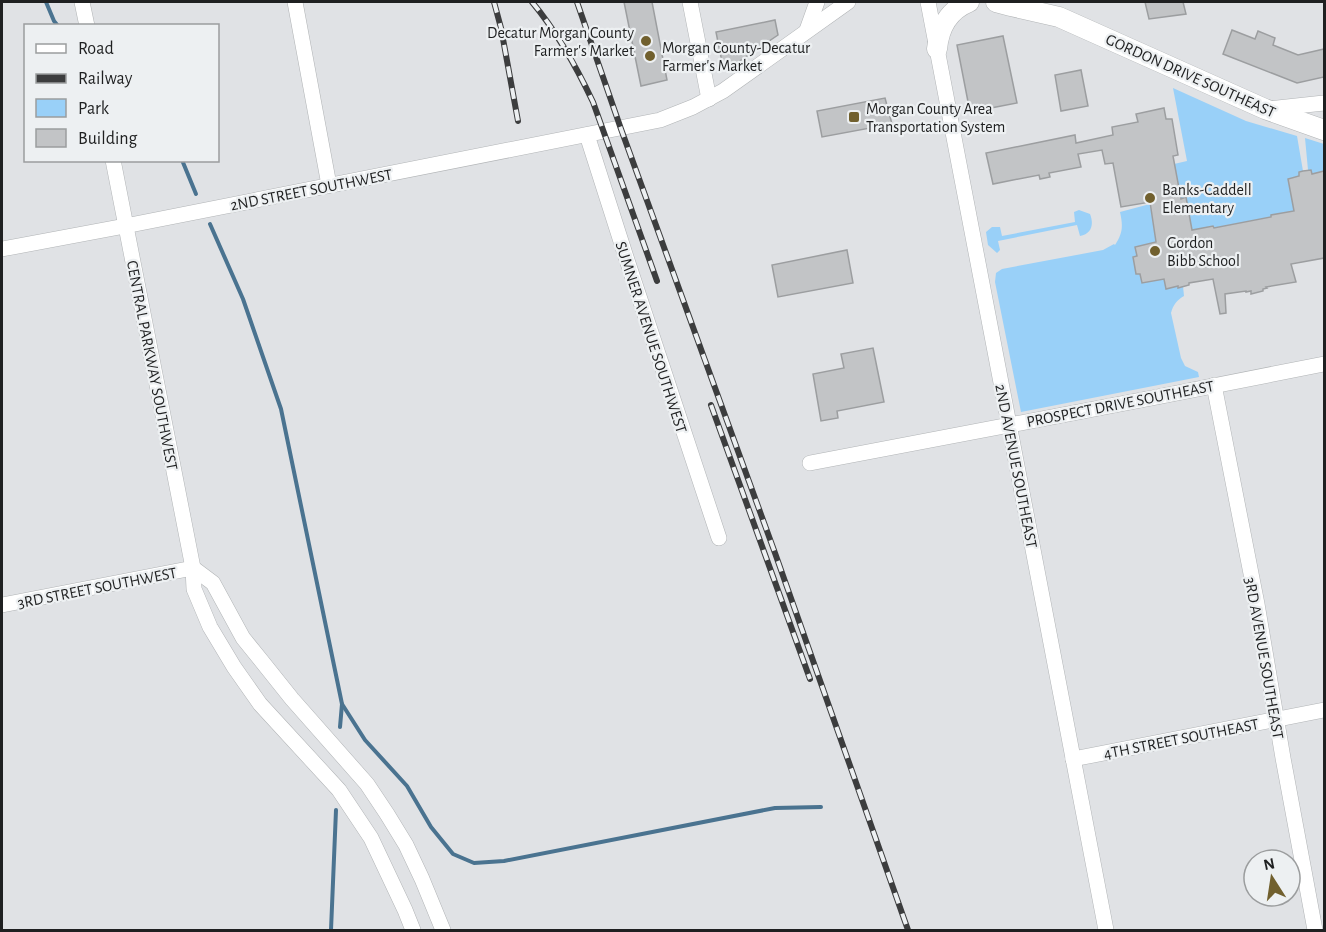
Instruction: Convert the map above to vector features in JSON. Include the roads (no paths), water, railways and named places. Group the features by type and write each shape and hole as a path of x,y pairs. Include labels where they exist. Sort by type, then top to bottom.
{"main road":[{"path":"937,49 945,23 957,9 969,2"},
{"name":"GORDON DRIVE SOUTHEAST","path":"1041,2 1059,16"},
{"name":"GORDON DRIVE SOUTHEAST","path":"1007,3 1059,16 1265,109 1324,130"}],"street":[{"path":"82,2 87,24"},
{"path":"295,2 329,185"},
{"path":"690,2 709,99"},
{"path":"807,30 817,2"},
{"name":"2ND STREET SOUTHWEST","path":"2,249 660,120 709,99 848,2"},
{"name":"2ND AVENUE SOUTHEAST","path":"928,2 1106,930"},
{"path":"1265,109 1324,103"},
{"name":"SUMNER AVENUE SOUTHWEST","path":"587,135 719,538"},
{"name":"CENTRAL PARKWAY SOUTHWEST","path":"113,162 193,568 194,589 210,627 260,704 339,790 371,838 413,930"},
{"name":"PROSPECT DRIVE SOUTHEAST","path":"810,463 1324,364"},
{"name":"3RD AVENUE SOUTHEAST","path":"1214,385 1257,604 1316,930"},
{"path":"193,568 213,583 243,638 292,699 367,784 406,845 443,930"},
{"name":"3RD STREET SOUTHWEST","path":"2,605 193,568"},
{"name":"4TH STREET SOUTHEAST","path":"1073,759 1324,710"}],"waterway":[{"path":"46,2 56,24"},
{"path":"183,162 196,194"},
{"path":"210,224 243,299 281,409 342,704 340,727"},
{"path":"342,704 365,740 407,786 431,827 453,854 474,863 504,861 775,808 821,807"},
{"path":"331,930 336,810"}],"railway":[{"path":"494,2 518,121"},
{"path":"532,2 566,50 593,102 657,281"},
{"path":"577,2 908,930"},
{"path":"711,405 810,679"}],"place":[{"name":"Decatur Morgan County Farmer's Market","path":"646,41"},
{"name":"Morgan County-Decatur Farmer's Market","path":"650,56"},
{"name":"Morgan County Area Transportation System","path":"854,117"},
{"name":"Banks-Caddell Elementary","path":"1150,198"},
{"name":"Gordon Bibb School","path":"1155,251"}]}
